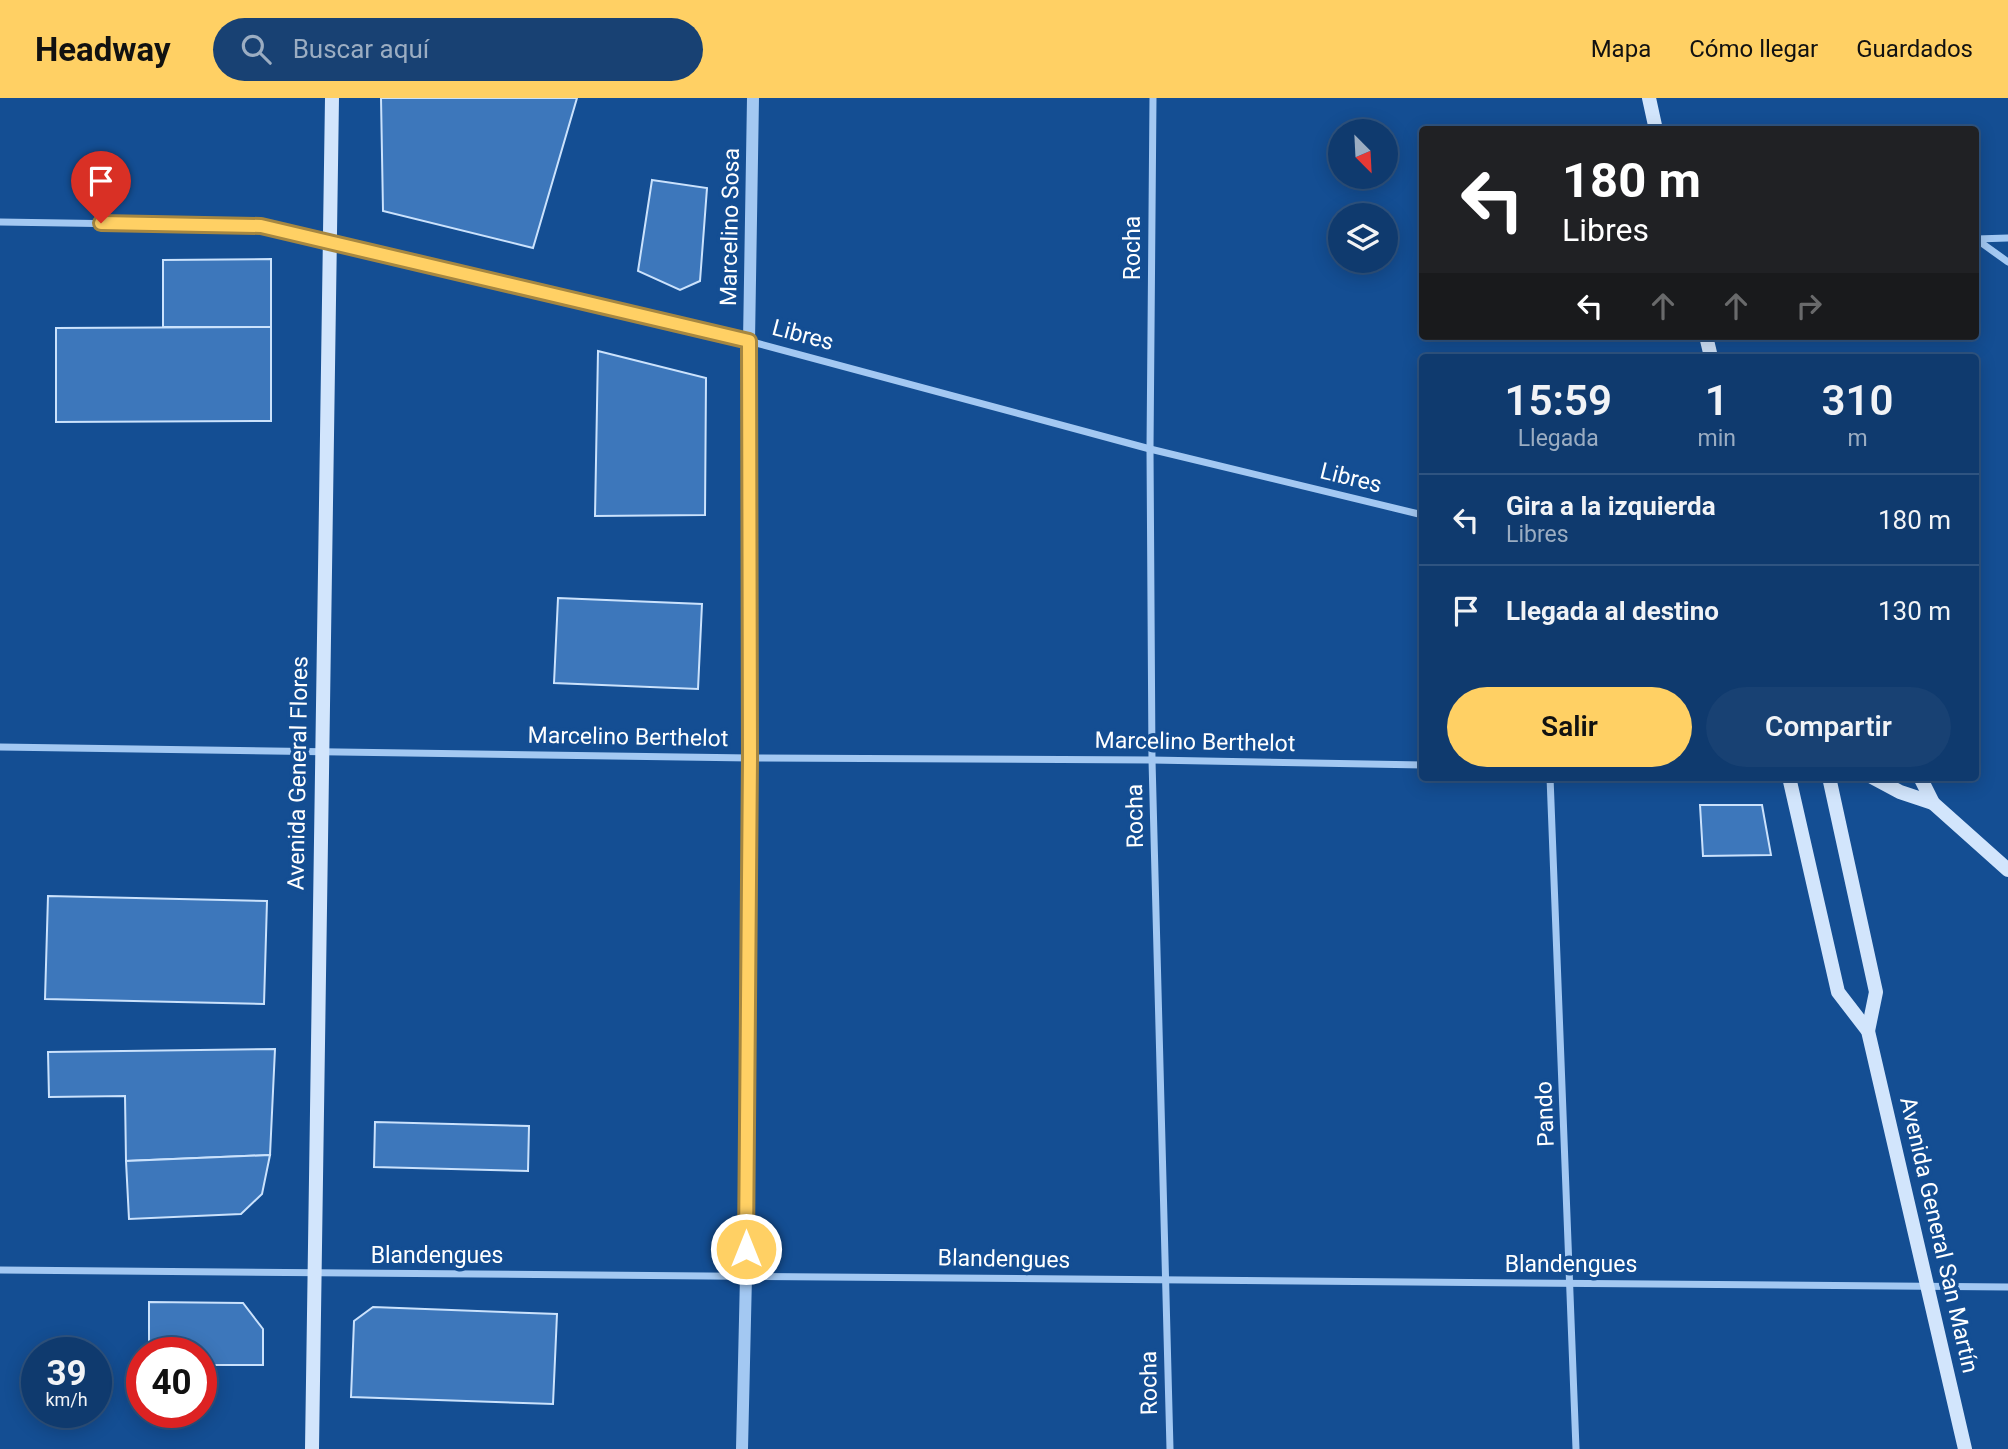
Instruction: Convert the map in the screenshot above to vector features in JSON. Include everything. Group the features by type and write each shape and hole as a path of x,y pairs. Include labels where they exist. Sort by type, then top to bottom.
{"main road":[{"name":"Avenida General Flores","path":"312,1449 332,98"},
{"path":"1649,98 1655,126"},
{"name":"Avenida General San Martín","path":"1790,781 1838,992 1868,1031 1965,1449"},
{"name":"Avenida General San Martín","path":"1830,781 1877,992 1868,1031"},
{"path":"1879,781 1900,793 1933,803"},
{"path":"1922,781 1933,803 2008,870"}],"street":[{"name":"Marcelino Sosa","path":"742,1449 746,1276 750,758 749,341 753,98"},
{"name":"Rocha","path":"1153,98 1150,449 1152,760 1170,1449"},
{"name":"Libres","path":"0,222 261,226 749,341 1150,449 1419,514"},
{"path":"1979,239 2008,238"},
{"path":"1979,241 2008,262"},
{"name":"Marcelino Berthelot","path":"0,747 1419,765"},
{"name":"Pando","path":"1550,781 1576,1449"},
{"name":"Blandengues","path":"0,1270 2008,1287"}],"building":[{"path":"381,98 577,98 533,248 383,211"},
{"path":"652,180 707,188 700,281 680,290 638,271"},
{"path":"271,259 271,327 163,327 163,260"},
{"path":"271,327 271,421 56,422 56,328"},
{"path":"598,351 706,378 705,515 595,516"},
{"path":"558,598 702,604 698,689 554,683"},
{"path":"1700,805 1762,805 1771,855 1703,856"},
{"path":"48,896 267,901 264,1004 45,999"},
{"path":"275,1049 270,1155 126,1161 125,1096 49,1097 48,1052"},
{"path":"375,1122 529,1126 528,1171 374,1167"},
{"path":"270,1155 262,1194 241,1214 129,1219 126,1161"},
{"path":"149,1302 243,1303 263,1329 263,1365 217,1365 217,1337 149,1337"},
{"path":"373,1307 557,1314 553,1404 351,1397 354,1321"}],"route":[{"path":"101,223 261,226 749,341 750,758 746,1249"}]}
